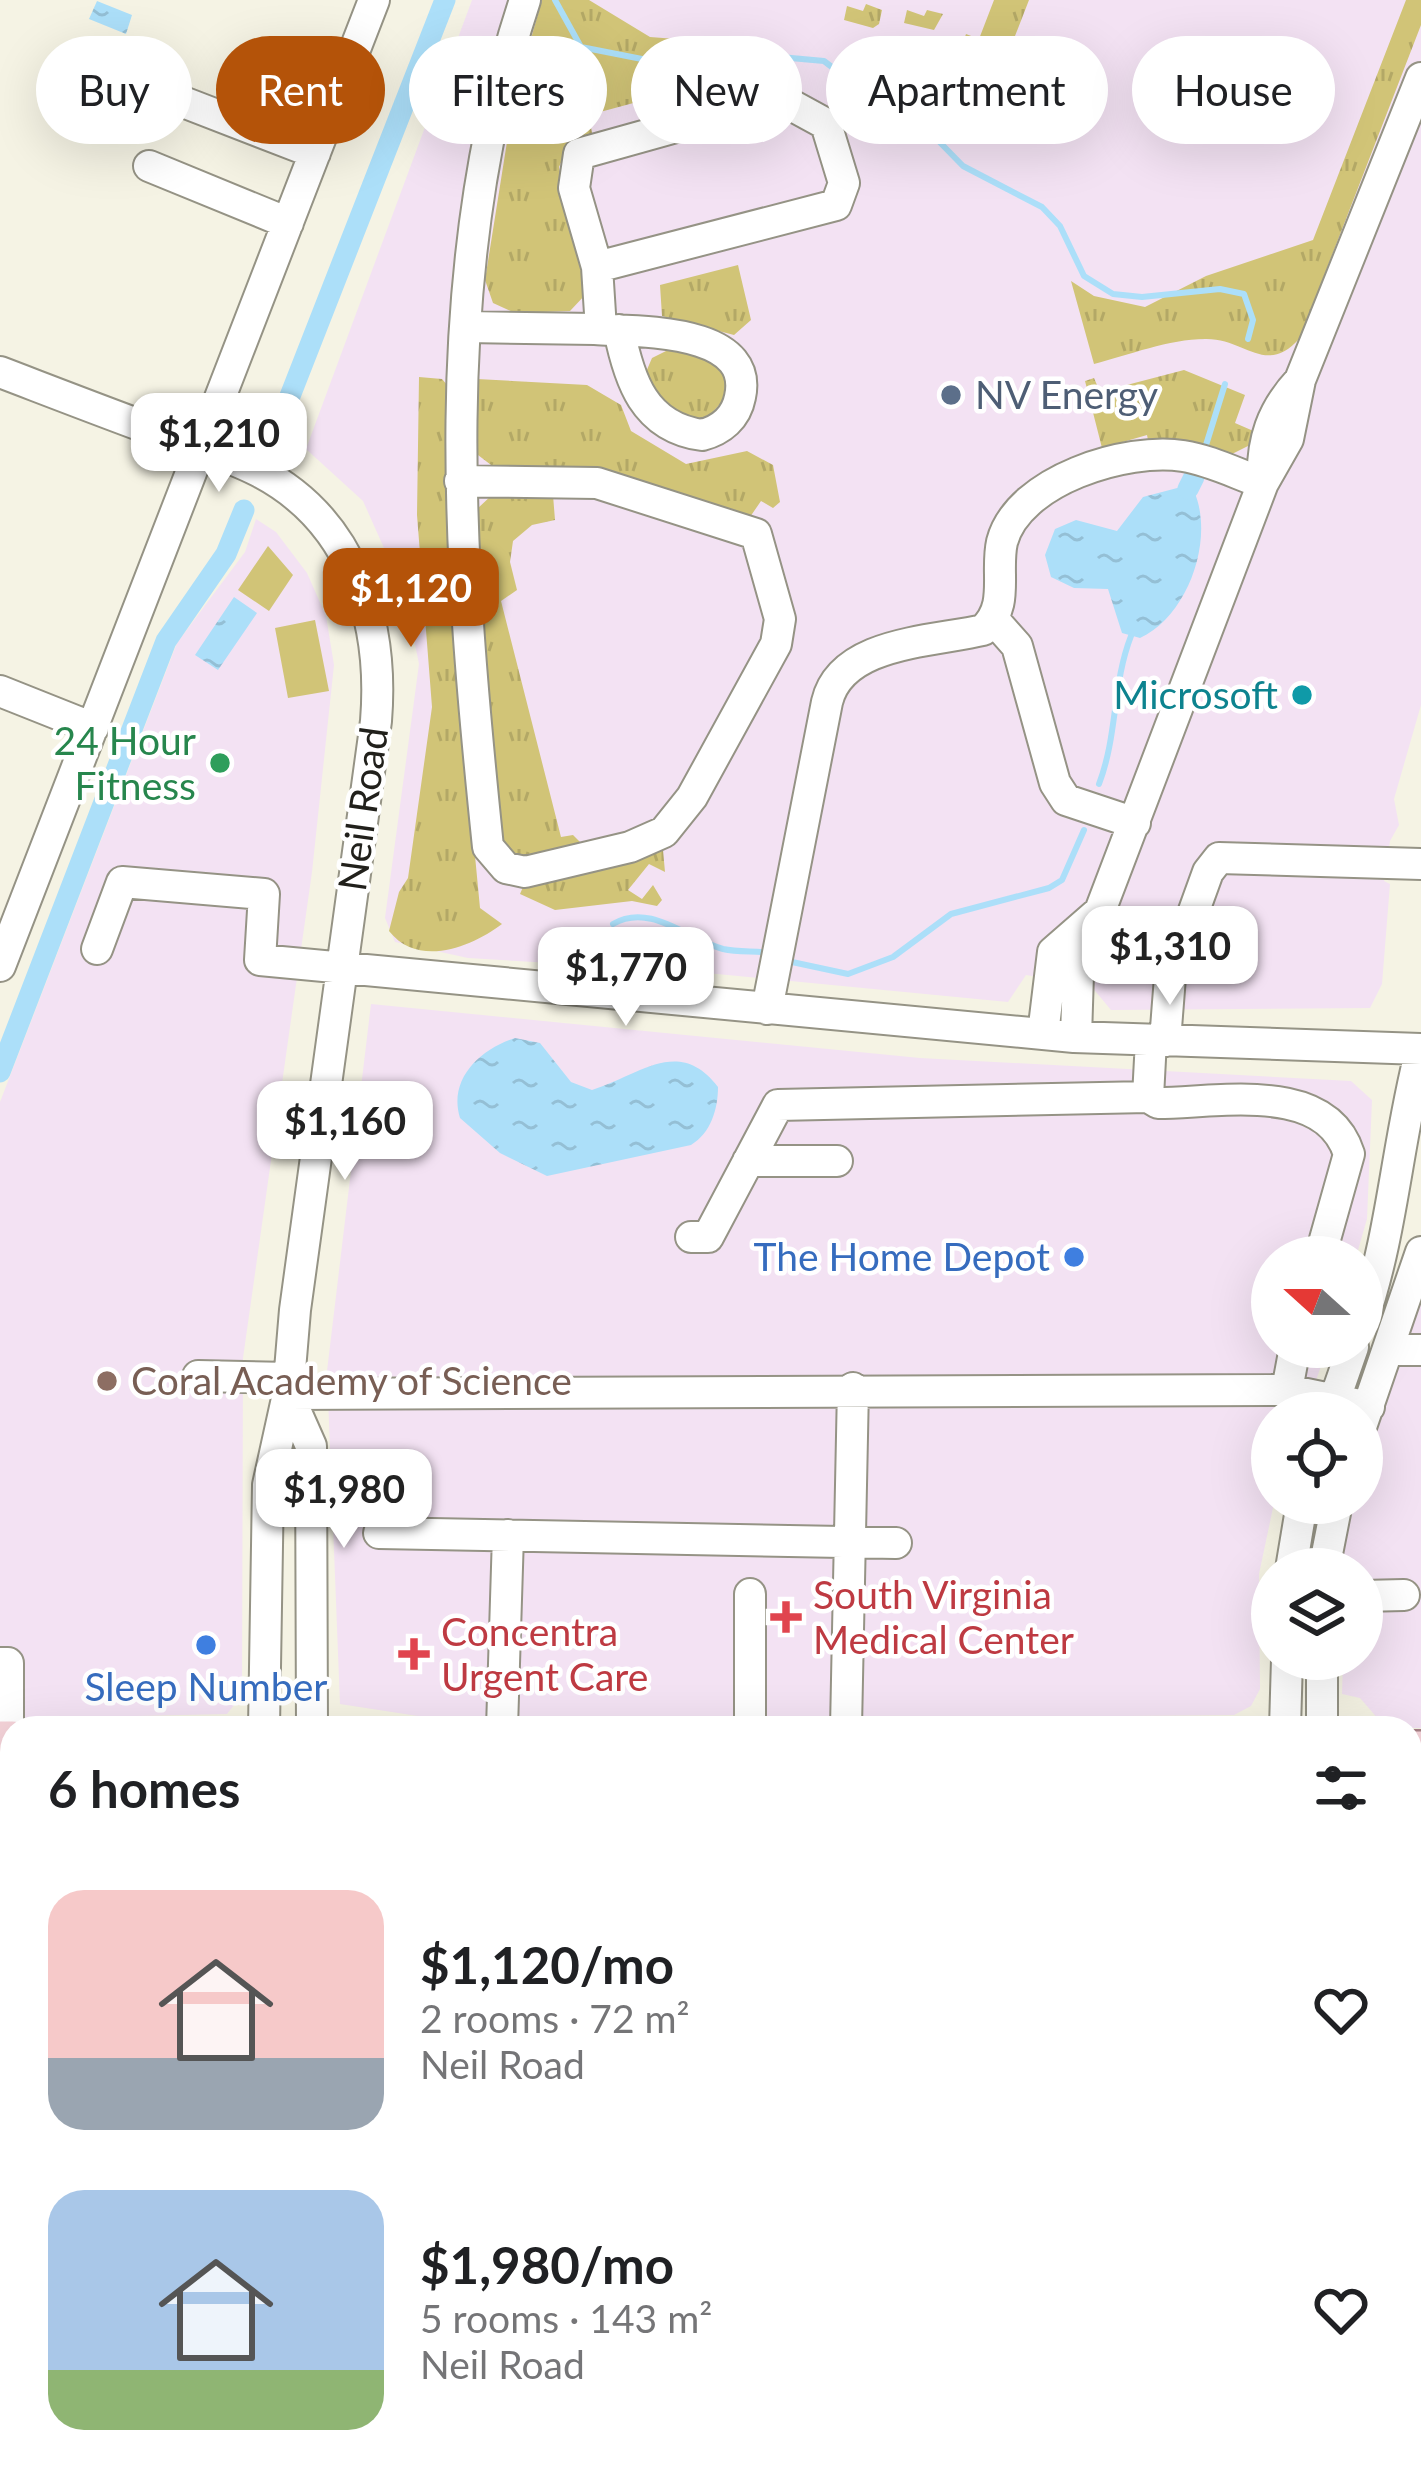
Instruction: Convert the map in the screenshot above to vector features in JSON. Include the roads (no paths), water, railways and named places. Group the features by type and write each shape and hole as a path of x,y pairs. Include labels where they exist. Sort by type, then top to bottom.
{"street":[{"path":"0,966 374,0"},
{"path":"460,481 597,483 756,534 780,619 776,644 692,797 653,838 537,871 514,872 491,854 459,546 460,481 467,326 494,121 524,0"},
{"path":"1076,1037 1078,974 1100,910 1263,483 1288,440 1300,380 1421,78"},
{"path":"467,326 610,330 573,177 574,162 586,149 762,103 793,106 826,124 844,183 836,205 597,266"},
{"path":"192,105 315,153"},
{"path":"149,166 288,223"},
{"name":"Neil Road","path":"0,372 272,479 313,510 353,568 374,624 376,722 289,1386 268,1485 264,1716"},
{"path":"767,1010 832,680 860,658 983,630 994,620 1001,545 1010,521 1050,481 1181,455 1263,483"},
{"path":"994,620 1017,646 1054,783 1066,800 1136,823"},
{"path":"0,691 93,728"},
{"path":"1148,1096 1170,977 1208,872 1219,859 1421,865"},
{"path":"97,949 122,881 264,894 260,960 1076,1037 1421,1050 1405,1109 1383,1248"},
{"path":"1043,1034 1053,952 1100,910"},
{"path":"692,1237 708,1237 778,1105 1148,1096 1158,1103 1292,1103 1331,1123 1348,1154 1326,1236"},
{"path":"748,1161 837,1161"},
{"path":"1380,1392 1406,1350 1421,1252"},
{"path":"1287,1390 1291,1368"},
{"path":"198,1376 289,1386 1293,1392"},
{"name":"Neil Road","path":"289,1386 311,1446 311,1716"},
{"path":"846,1716 853,1388"},
{"path":"380,1533 896,1543"},
{"path":"502,1716 508,1535"},
{"path":"750,1594 750,1716"},
{"path":"1383,1596 1404,1595"},
{"path":"4,1664 5,1716"},
{"path":"1286,1716 1287,1680"},
{"path":"1322,1680 1322,1716"}],"water":[{"path":"97,1 132,15 126,34 89,19"},
{"path":"1181,487 1194,491 1200,510 1199,553 1184,594 1157,627 1140,638 1122,633 1108,589 1074,588 1051,577 1045,555 1055,529 1076,520 1117,531 1143,497"},
{"path":"234,597 257,613 218,670 195,655"},
{"path":"515,1038 540,1043 571,1082 592,1090 658,1064 689,1064 718,1087 712,1120 691,1145 547,1176 500,1153 460,1118 457,1104 463,1078 479,1058"}],"waterway":[{"path":"274,437 445,0"},
{"path":"555,0 581,47 647,60 736,53 824,61 884,107 919,121 963,166 1042,207 1060,226 1084,276 1113,294 1142,297 1220,289 1244,294 1253,320 1248,339"},
{"path":"1206,445 1225,384"},
{"path":"1188,489 1194,477"},
{"path":"0,1072 166,641 226,554 244,510"},
{"path":"1099,784 1131,636"},
{"path":"792,962 848,974 893,957 951,914 1049,888 1062,880 1084,830"},
{"path":"613,924 641,917 723,949 763,952"}],"place":[{"name":"NV Energy","path":"951,395"},
{"name":"Microsoft","path":"1302,695"},
{"name":"24 Hour Fitness","path":"220,763"},
{"name":"The Home Depot","path":"1074,1257"},
{"name":"Coral Academy of Science","path":"107,1381"},
{"name":"South Virginia Medical Center","path":"786,1617"},
{"name":"Sleep Number","path":"206,1645"},
{"name":"Concentra Urgent Care","path":"414,1654"}]}
